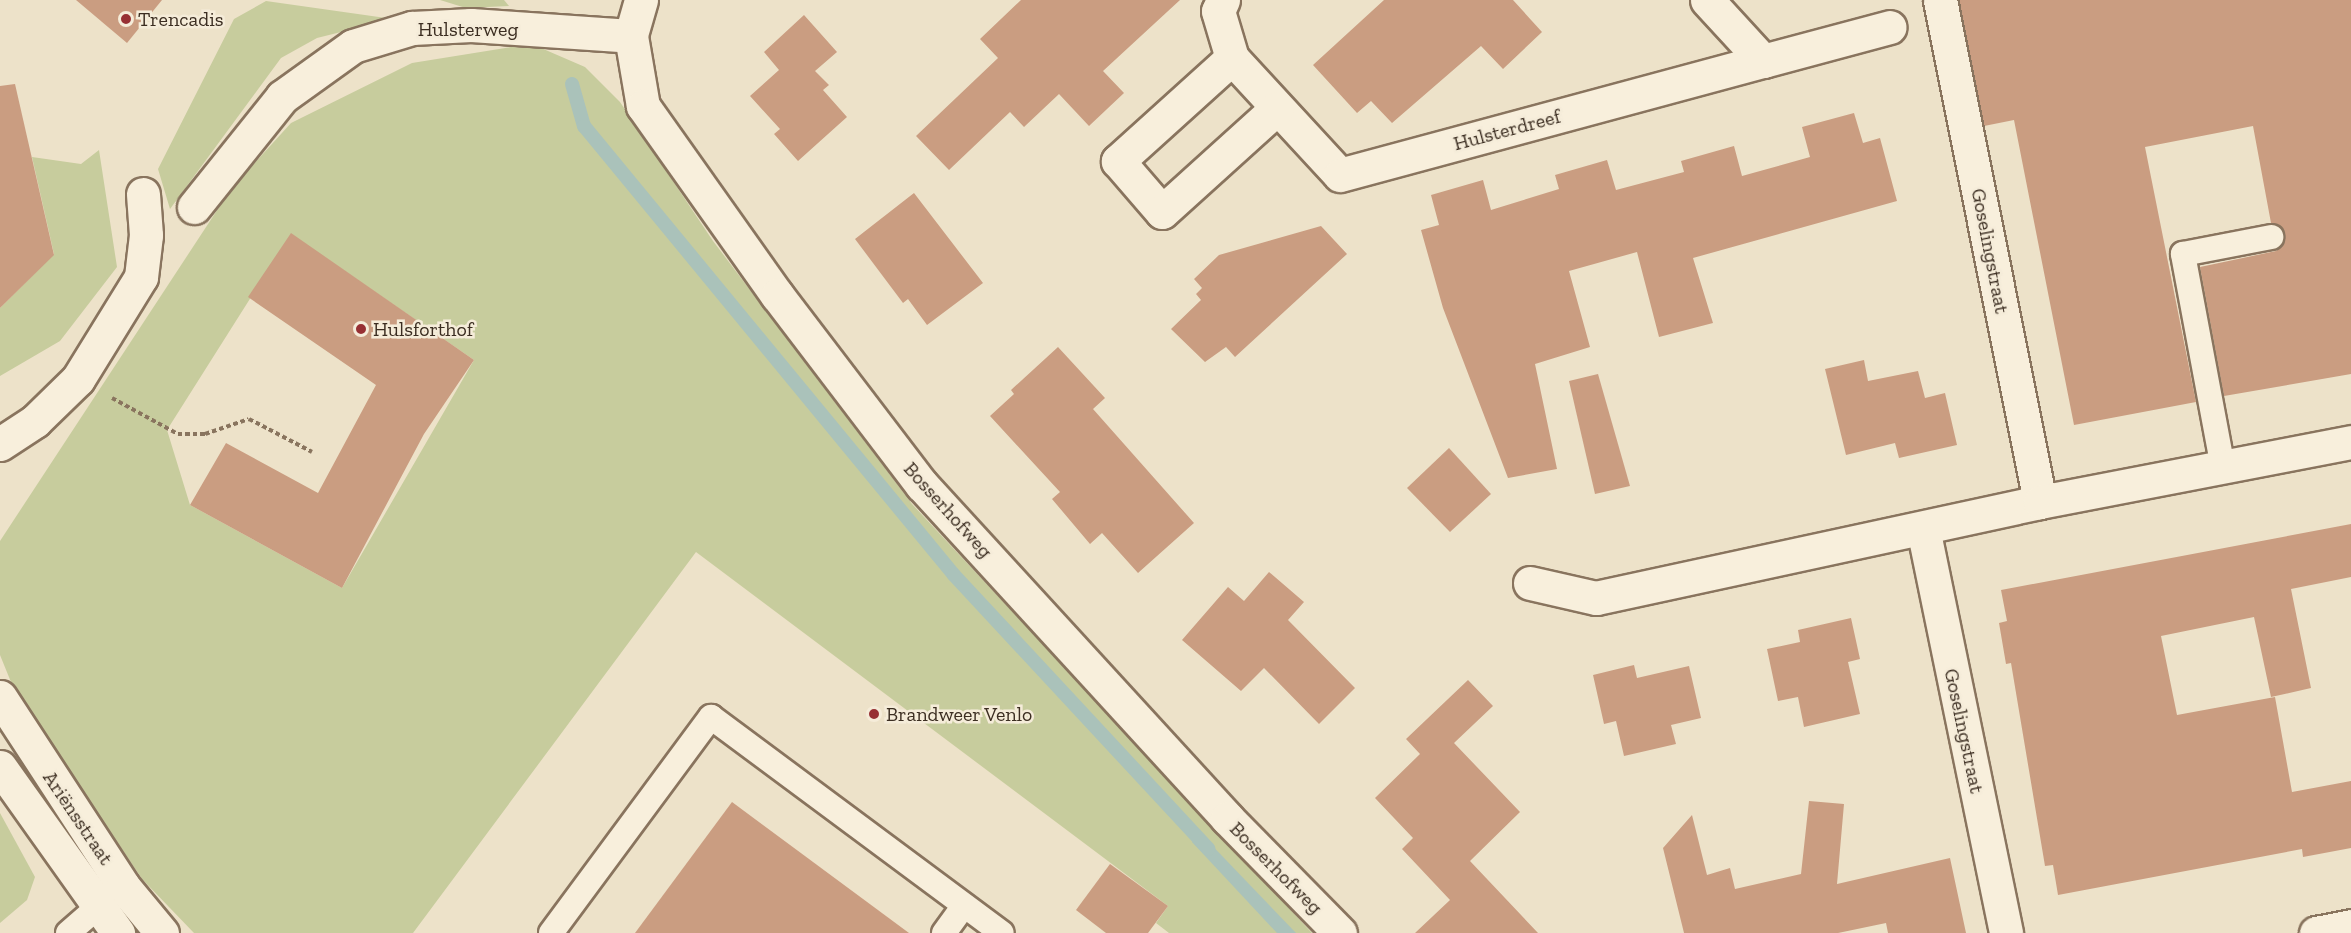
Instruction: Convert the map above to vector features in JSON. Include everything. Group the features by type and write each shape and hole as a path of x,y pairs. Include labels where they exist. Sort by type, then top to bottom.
{"street":[{"path":"631,36 641,0"},
{"name":"Hulsterdreef","path":"1222,0 1218,11 1232,58 1340,175 1890,27"},
{"path":"1707,0 1763,61"},
{"name":"Goselingstraat","path":"1941,0 2040,502"},
{"name":"Hulsterweg","path":"194,207 282,97 353,46 412,28 471,25 631,36"},
{"name":"Bosserhofweg","path":"631,36 634,68 649,116 750,258 922,485 1227,818 1341,933"},
{"path":"1232,58 1118,161 1162,212 1277,108"},
{"path":"0,444 35,421 78,379 141,277 146,235 143,194"},
{"path":"1530,583 1596,598 2040,502 2351,442"},
{"name":"Goselingstraat","path":"1923,528 2006,933"},
{"name":"Ariënsstraat","path":"0,697 123,886 162,933"},
{"name":"Ariënsstraat","path":"0,767 97,908 118,933"},
{"path":"2316,933 2351,926"}],"lane":[{"path":"2223,468 2183,254 2271,237"},
{"path":"551,933 711,717 1002,933"},
{"path":"944,933 964,905"},
{"path":"68,933 97,908"}],"path":[{"path":"78,379 178,434 205,434 249,419 312,452"}],"green space":[{"path":"440,0 504,0 509,6 466,8"},
{"path":"266,1 393,19 317,38 281,58 170,209 158,169 234,19"},
{"path":"511,47 541,48 585,67 620,102 713,241 912,504 1312,933 1169,933 1156,923 1168,906 696,552 413,933 194,933 142,879 13,687 0,655 0,541 231,189 291,123 412,63","holes":["291,234 474,360 342,588 190,505 167,430"]},
{"path":"99,150 117,267 60,341 0,376 0,308 54,254 32,157 81,164"},
{"path":"0,813 35,877 27,900 0,923"}],"water":[{"path":"1202,835 1296,933 1277,933 1192,842"}],"building":[{"name":"Trencadis","path":"76,0 162,0 127,43"},
{"path":"1021,0 1180,0 1103,71 1124,93 1089,126 1059,94 1024,127 1010,112 949,170 916,136 998,58 980,39"},
{"path":"1384,0 1513,0 1542,32 1503,69 1481,46 1392,123 1371,101 1357,113 1313,65"},
{"path":"1959,0 2351,0 2351,374 2224,396 2200,267 2276,251 2285,241 2282,228 2271,223 2253,126 2145,147 2196,402 2074,425 2014,120 1984,126"},
{"path":"804,15 837,52 815,71 829,85 823,90 847,117 798,161 774,134 780,129 750,96 779,70 764,52"},
{"path":"15,84 54,255 0,308 0,86"},
{"path":"1854,113 1863,143 1880,138 1897,201 1693,258 1713,323 1659,337 1637,252 1569,271 1590,347 1535,364 1557,469 1508,478 1443,308 1421,230 1439,225 1431,195 1483,180 1491,210 1559,189 1555,175 1607,160 1616,190 1684,172 1681,161 1734,146 1742,176 1810,157 1802,127"},
{"path":"914,193 983,283 927,325 908,299 903,303 855,239"},
{"path":"1321,226 1347,254 1235,357 1226,347 1205,362 1171,329 1201,300 1196,294 1202,288 1194,279 1219,255"},
{"path":"291,233 474,360 424,434 342,588 190,505 226,443 318,493 376,385 248,297"},
{"path":"1058,347 1105,398 1093,409 1194,523 1138,573 1102,533 1090,544 1052,499 1060,492 990,416 1014,394 1011,390"},
{"path":"1864,360 1868,381 1918,371 1925,398 1945,393 1957,445 1899,458 1895,443 1846,455 1825,369"},
{"path":"1598,374 1630,486 1595,494 1569,381"},
{"path":"1449,448 1491,494 1450,532 1407,488"},
{"path":"2351,524 2351,577 2291,589 2311,688 2271,697 2254,617 2161,636 2177,715 2275,697 2292,792 2351,781 2351,848 2303,857 2302,849 2058,895 2053,865 2045,866 2011,663 2006,664 1999,623 2007,621 2001,590"},
{"path":"1269,572 1304,602 1288,620 1355,688 1319,724 1264,668 1241,691 1182,640 1228,587 1244,601"},
{"path":"1851,618 1860,659 1848,662 1860,714 1804,727 1798,697 1778,701 1767,649 1800,642 1798,630"},
{"path":"1634,665 1637,678 1689,666 1701,718 1671,725 1676,744 1624,756 1616,721 1604,724 1593,675"},
{"path":"1468,680 1493,706 1454,743 1520,812 1470,861 1538,933 1415,933 1450,900 1402,849 1413,838 1375,798 1420,754 1406,739"},
{"path":"1809,801 1844,804 1837,884 1950,858 1966,933 1888,933 1886,923 1838,933 1684,933 1663,848 1692,815 1707,875 1730,868 1735,889 1801,874"},
{"path":"732,802 909,933 635,933"},
{"path":"1110,864 1168,906 1148,933 1106,933 1076,910"}],"waterway":[{"path":"572,84 584,126 954,575 1209,849"}],"place":[{"name":"Trencadis","path":"126,19"},
{"name":"Hulsforthof","path":"361,329"},
{"name":"Brandweer Venlo","path":"874,714"}]}
